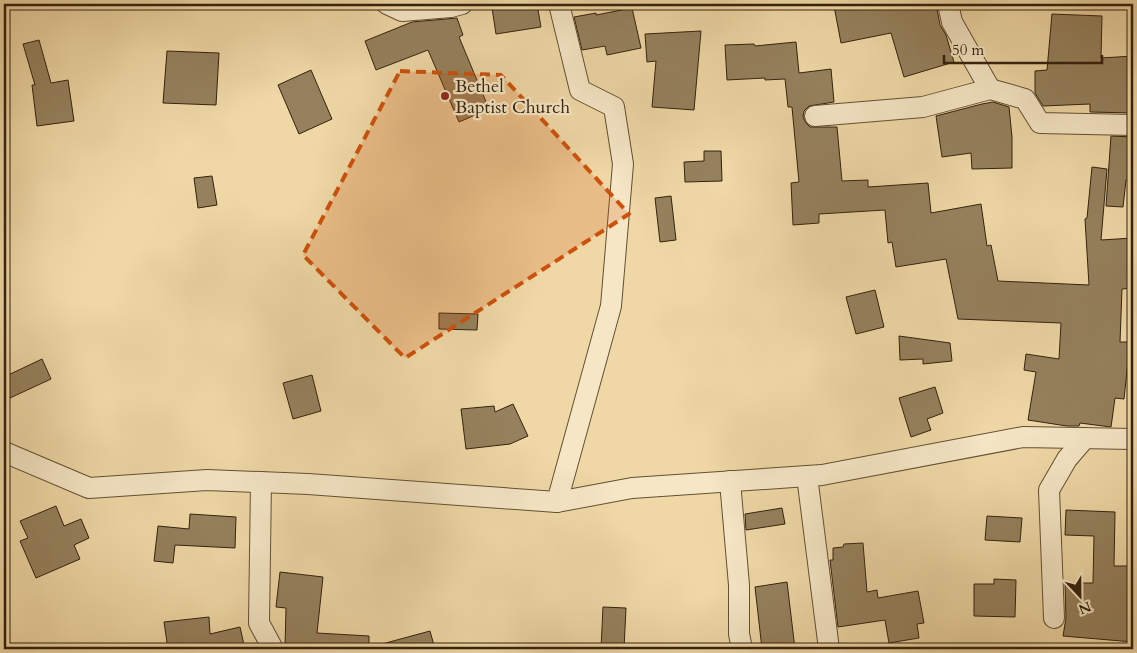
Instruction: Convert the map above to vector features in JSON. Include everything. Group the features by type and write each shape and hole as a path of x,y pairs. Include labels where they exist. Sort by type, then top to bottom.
{"street":[{"path":"387,4 402,11 451,7 462,4"},
{"path":"551,4 564,28"},
{"path":"557,502 611,306 623,164 614,106 580,90 559,4"},
{"path":"948,4 952,22 990,89"},
{"path":"815,116 923,107 990,89 1025,99 1040,123 1133,125"},
{"path":"4,452 89,488 207,480 557,502 632,488 822,475 1023,437 1133,438"},
{"path":"1054,618 1049,490 1067,459 1085,438"},
{"path":"807,476 829,649"},
{"path":"730,481 739,585 739,634 742,649"},
{"path":"261,482 259,623 273,649"}],"highlighted area":[{"path":"400,71 501,75 629,214 405,358 303,255"}],"building":[{"path":"520,4 537,4 541,27 496,34 492,8"},
{"path":"844,4 936,4 940,25 946,35 954,62 904,77 891,33 841,43 834,6"},
{"path":"632,8 641,48 607,55 605,46 582,50 574,17"},
{"path":"1052,14 1102,16 1101,58 1133,56 1133,113 1090,112 1090,104 1043,106 1035,93 1035,71 1047,70"},
{"path":"457,18 463,35 459,37 489,109 459,122 428,50 376,70 365,41 412,22"},
{"path":"701,31 694,110 652,107 656,61 647,62 645,34"},
{"path":"39,40 51,83 68,80 74,121 37,126 32,85 35,85 23,44"},
{"path":"796,42 799,73 831,69 834,102 809,106 804,111 803,117 810,127 837,127 842,181 868,180 868,187 928,183 931,213 981,204 987,246 991,245 998,281 1089,285 1085,219 1087,218 1092,167 1107,169 1101,240 1133,238 1133,288 1122,289 1120,342 1130,342 1124,399 1115,398 1111,427 1080,423 1079,426 1067,426 1028,420 1036,372 1024,370 1026,354 1059,359 1061,323 958,319 946,259 896,267 892,242 888,243 885,210 819,214 819,223 793,225 791,183 799,182 792,107 788,107 785,79 727,80 725,45 754,44 755,46"},
{"path":"167,51 219,53 216,105 163,103"},
{"path":"311,70 332,119 299,134 278,85"},
{"path":"993,102 1009,107 1012,137 1012,168 972,169 971,153 942,157 936,116"},
{"path":"1111,136 1133,137 1133,181 1126,180 1123,207 1106,206"},
{"path":"704,151 721,151 722,181 685,182 684,162 704,161"},
{"path":"212,176 217,205 198,208 194,178"},
{"path":"671,196 676,240 660,242 655,198"},
{"path":"875,290 884,327 856,334 846,297"},
{"path":"439,313 478,314 477,330 439,329"},
{"path":"899,336 950,343 952,361 923,364 923,359 900,360"},
{"path":"42,359 51,379 10,398 4,384 4,377"},
{"path":"312,375 321,411 293,419 283,383"},
{"path":"935,387 943,413 927,419 931,430 911,437 899,398"},
{"path":"513,404 528,436 510,444 466,449 461,409 494,406 495,412"},
{"path":"56,506 64,526 81,519 89,538 74,545 80,559 36,578 20,541 28,538 20,521"},
{"path":"782,508 785,524 746,530 745,514"},
{"path":"1066,510 1115,512 1114,566 1131,566 1130,620 1133,620 1133,642 1063,636 1066,618 1065,583 1093,583 1094,536 1065,535"},
{"path":"190,514 236,517 235,548 175,545 173,563 154,561 158,526 189,529"},
{"path":"987,516 1022,518 1020,542 985,540"},
{"path":"863,543 867,592 877,590 878,598 918,591 924,623 917,624 919,638 889,643 885,620 838,627 830,560 833,560 833,548 843,547 844,544"},
{"path":"280,572 323,577 317,633 369,636 369,649 285,647 286,608 276,607"},
{"path":"994,579 1016,580 1015,617 974,616 974,584 994,584"},
{"path":"787,582 795,649 762,649 755,587"},
{"path":"603,607 626,608 624,649 601,649"},
{"path":"209,617 210,634 240,627 244,645 226,649 168,649 164,622"},
{"path":"430,631 435,649 382,649 382,644"}],"place":[{"name":"Bethel Baptist Church","path":"445,96"}]}
